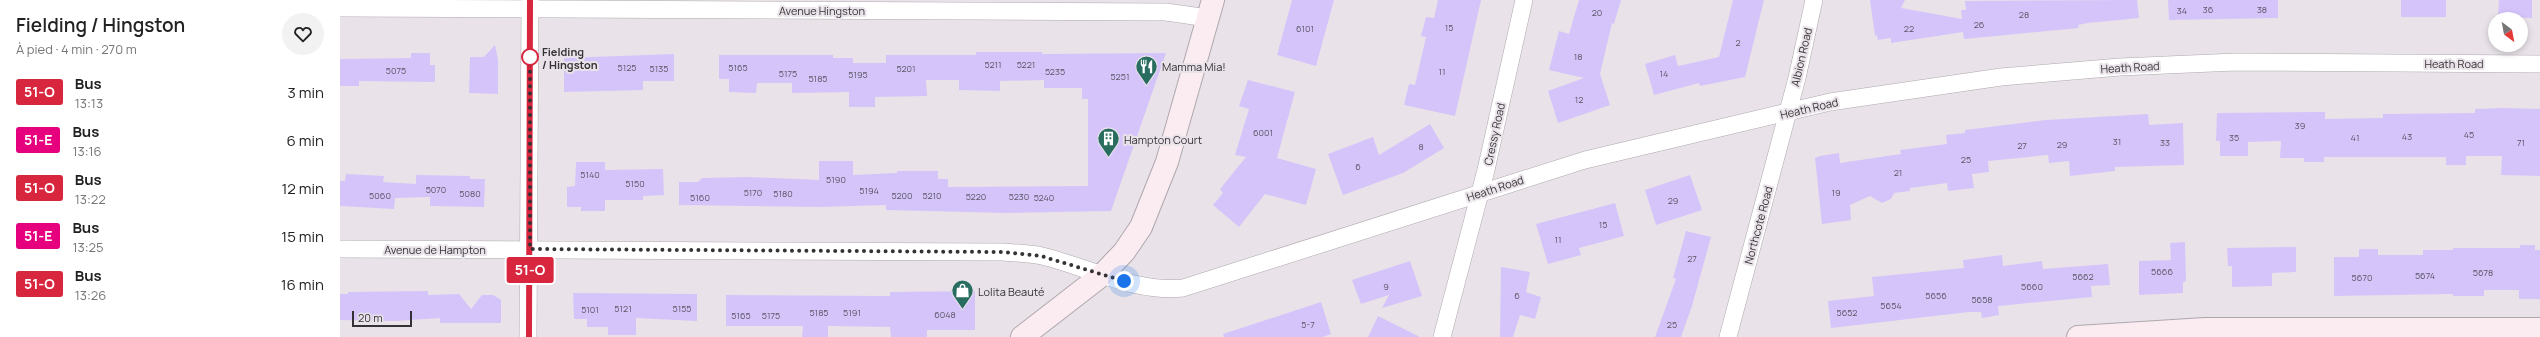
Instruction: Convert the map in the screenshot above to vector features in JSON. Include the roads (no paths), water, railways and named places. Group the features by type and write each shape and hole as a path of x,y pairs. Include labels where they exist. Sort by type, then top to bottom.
{"street":[{"name":"Cressy Road","path":"1442,337 1480,193 1524,0"},
{"name":"Albion Road","path":"1787,113 1814,0"},
{"name":"Avenue Hingston","path":"340,8 530,4 1166,12 1211,9"},
{"path":"528,337 530,249 530,4"},
{"path":"1022,337 1102,275 1132,242 1155,196 1183,112 1211,9"},
{"name":"Heath Road","path":"1102,275 1152,287 1183,288 1585,160 1830,102 1950,84 2120,67 2236,62 2540,64"},
{"name":"Northcote Road","path":"1728,337 1787,113"},
{"name":"Avenue de Hampton","path":"340,249 1002,252 1041,256 1102,275"},
{"path":"2078,337 2124,335 2184,329 2320,327 2540,329"}],"place":[{"name":"Fielding / Hingston","path":"530,57"},
{"name":"Mamma Mia!","path":"1146,86"},
{"name":"Hampton Court","path":"1109,158"},
{"name":"Lolita Beauté","path":"963,310"}]}
